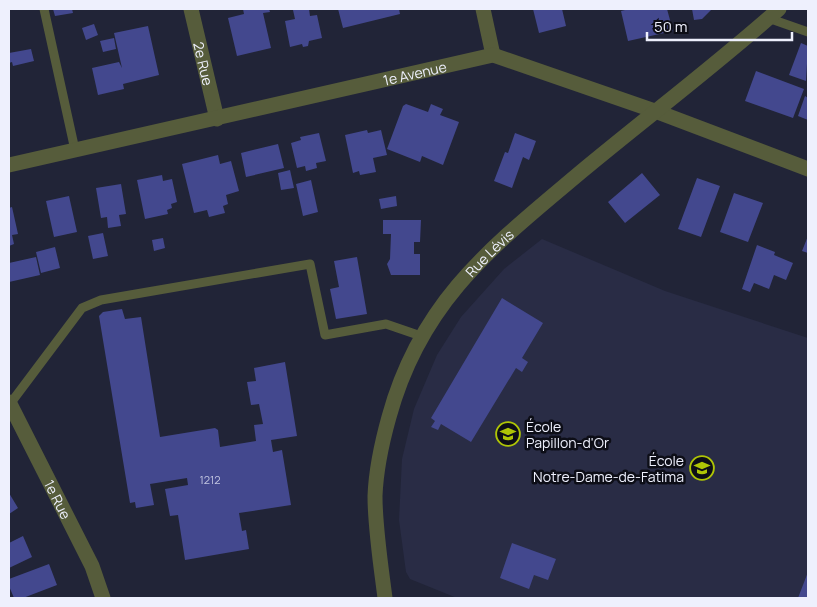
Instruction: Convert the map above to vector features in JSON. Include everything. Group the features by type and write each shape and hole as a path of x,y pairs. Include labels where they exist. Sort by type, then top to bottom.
{"street":[{"name":"2e Rue","path":"191,9 217,119"},
{"path":"483,9 493,55 655,111 808,168"},
{"name":"Rue Lévis","path":"385,598 375,496 382,443 398,384 421,336 440,305 482,256 774,13"},
{"name":"1e Avenue","path":"9,165 493,55"},
{"name":"1e Rue","path":"9,403 92,566 103,598"}],"lane":[{"path":"44,9 75,150"},
{"path":"774,13 808,32"},
{"path":"9,403 82,308 101,300 310,264 325,335 386,324 421,336"}],"shaded area":[{"path":"542,239 665,291 808,338 808,598 457,598 410,579 406,572 399,520 402,459 414,409 437,355 461,317 504,269"}],"building":[{"path":"53,9 72,9 73,13 55,16"},
{"path":"243,9 269,9 270,12 263,13 271,48 237,56 228,18 244,14"},
{"path":"309,9 310,16 317,15 322,38 309,41 308,46 303,47 302,44 290,47 285,21 295,19 293,10"},
{"path":"338,9 399,9 400,14 343,28"},
{"path":"533,9 562,9 566,26 539,33"},
{"path":"629,9 667,9 673,31 628,41 621,11"},
{"path":"692,9 712,9 702,19 694,20"},
{"path":"94,24 98,35 86,40 82,28"},
{"path":"148,26 159,75 123,84 124,89 98,95 92,68 119,62 122,68 114,33"},
{"path":"114,38 116,49 103,52 100,41"},
{"path":"801,43 808,46 806,81 789,75"},
{"path":"31,49 34,61 13,66 12,62 9,63 9,53"},
{"path":"756,71 804,89 793,118 745,101"},
{"path":"805,96 808,98 808,120 798,116"},
{"path":"406,104 428,112 431,104 443,109 440,115 459,122 443,165 422,156 420,162 387,149 403,106"},
{"path":"367,130 368,133 381,130 387,155 373,158 376,172 360,175 359,171 353,173 345,135"},
{"path":"319,133 326,161 316,163 317,168 306,171 305,166 297,168 291,143 301,140 300,137"},
{"path":"515,133 536,141 529,160 523,157 512,188 494,181 505,152 508,153"},
{"path":"278,144 284,168 246,177 241,153"},
{"path":"218,155 220,164 231,161 239,191 226,195 228,204 223,206 225,213 209,217 207,210 194,213 182,164"},
{"path":"290,170 294,188 281,190 278,173"},
{"path":"642,173 660,195 625,223 608,202"},
{"path":"162,175 163,181 172,179 177,202 171,204 172,208 167,210 168,214 145,219 137,180"},
{"path":"697,178 720,186 701,237 678,229"},
{"path":"311,180 318,212 303,216 296,184"},
{"path":"121,184 126,214 119,215 121,226 108,228 107,217 101,218 96,188"},
{"path":"734,193 763,203 748,242 720,232"},
{"path":"69,196 77,232 54,237 46,201"},
{"path":"396,196 397,206 381,209 379,199"},
{"path":"12,207 18,234 12,235 14,244 9,246 9,208"},
{"path":"383,220 421,220 420,242 414,242 414,254 420,254 420,275 391,275 387,264 390,259 391,234 383,234"},
{"path":"103,233 108,256 93,259 88,236"},
{"path":"808,236 808,253 802,251"},
{"path":"163,238 165,248 154,251 152,240"},
{"path":"757,245 775,252 774,255 793,263 786,280 774,275 769,289 754,283 750,292 742,289"},
{"path":"55,247 60,268 41,273 36,252"},
{"path":"36,257 40,275 9,282 9,263"},
{"path":"357,257 367,314 336,319 330,289 339,287 334,261"},
{"path":"502,298 543,323 522,358 528,362 522,372 516,368 471,442 441,424 438,430 431,427 435,421 431,418"},
{"path":"122,309 125,319 141,317 160,437 215,428 218,430 220,447 256,441 254,425 263,424 259,404 251,405 247,382 256,381 254,368 285,362 297,436 271,440 273,452 282,450 291,505 239,513 242,531 246,530 249,549 185,560 178,515 170,516 165,489 188,485 187,478 150,484 154,505 136,508 135,502 130,503 99,316 103,312"},
{"path":"9,493 18,508 9,514"},
{"path":"23,536 32,557 9,568 9,543"},
{"path":"512,543 556,559 548,580 534,575 529,589 500,578"},
{"path":"49,564 57,585 23,598 14,598 9,586 9,579"},
{"path":"808,572 808,598 798,598"}],"place":[{"name":"École Papillon-d'Or","path":"508,434"},
{"name":"École Notre-Dame-de-Fatima","path":"702,468"}]}
